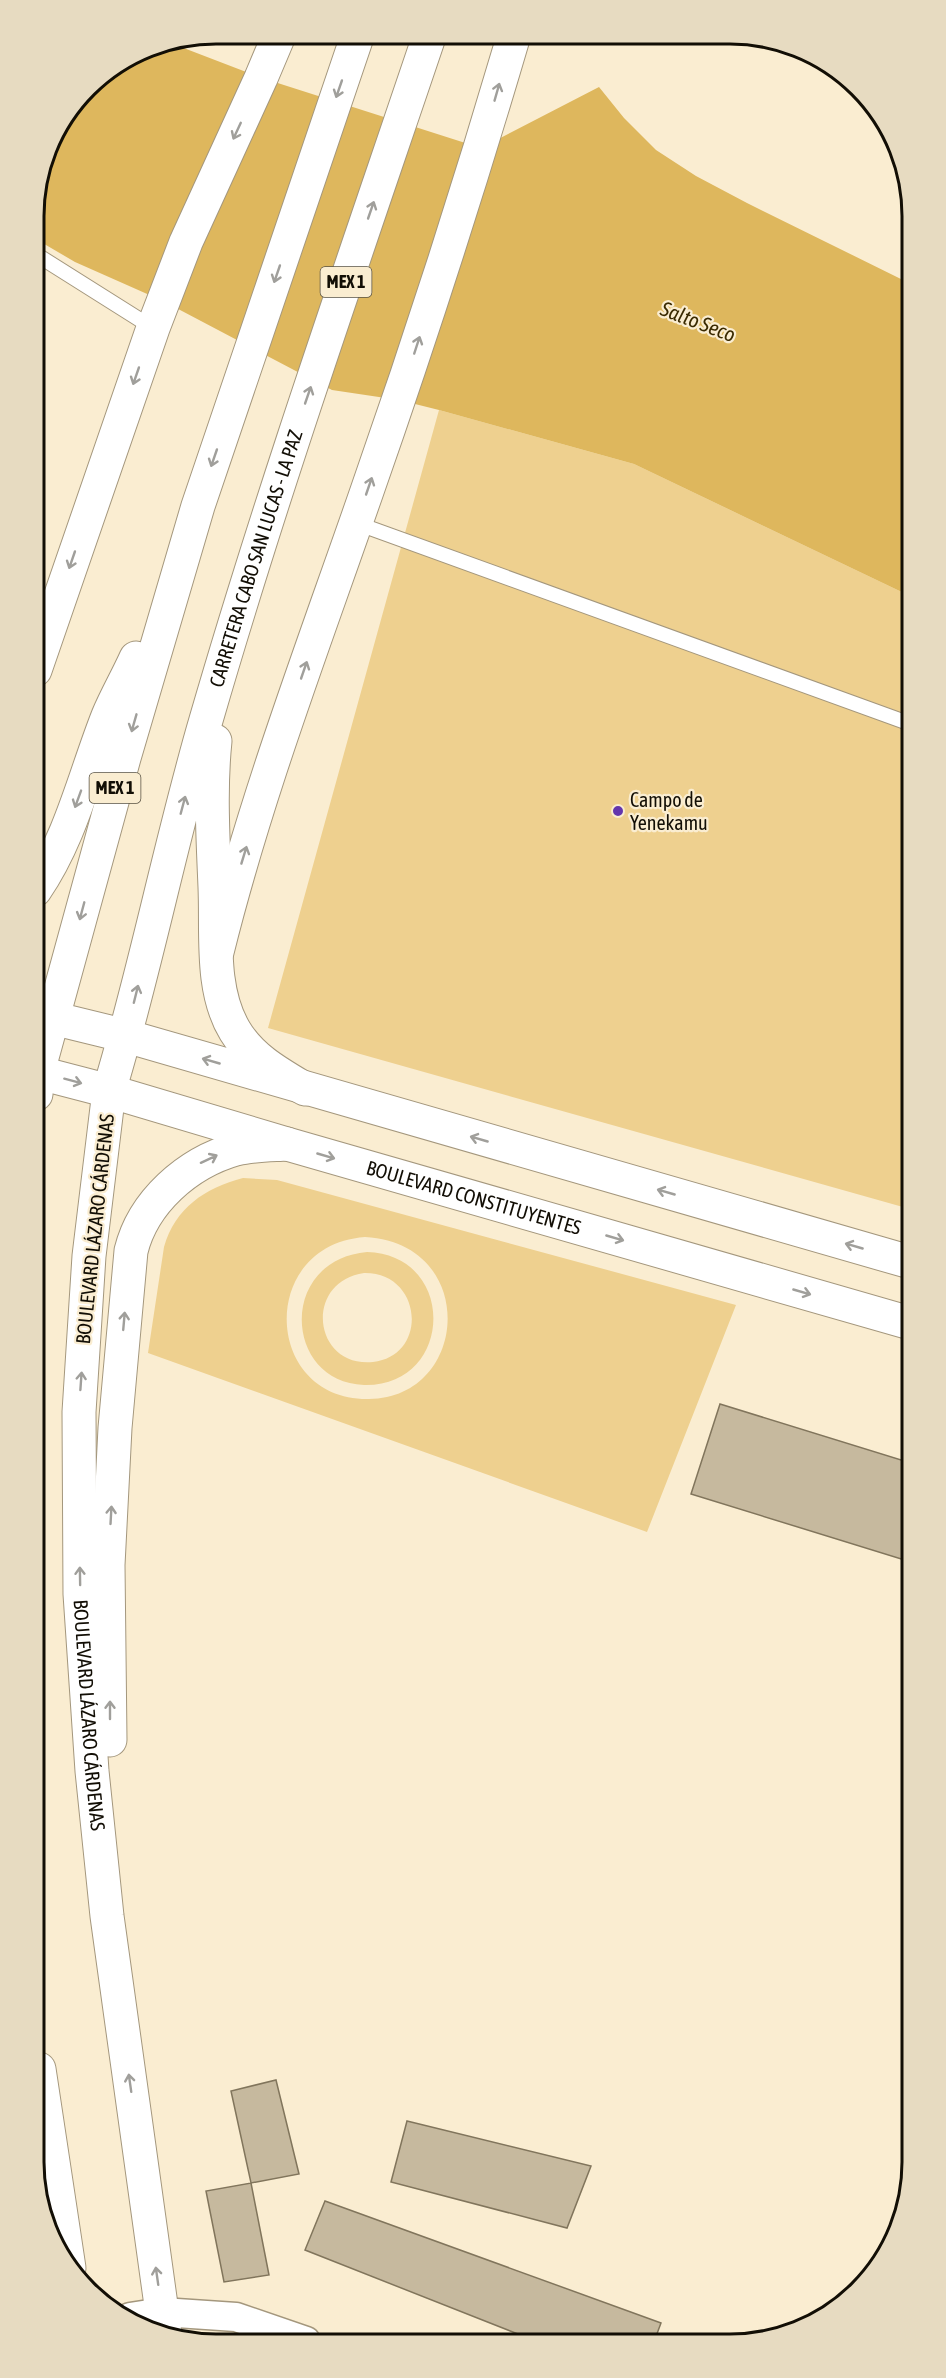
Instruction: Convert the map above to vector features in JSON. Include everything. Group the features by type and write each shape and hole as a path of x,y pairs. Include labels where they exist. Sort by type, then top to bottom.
{"main road":[{"path":"44,644 153,328 199,212 275,44"},
{"name":"MEX 1","path":"44,1017 124,758 198,506 355,44"},
{"name":"CARRETERA CABO SAN LUCAS - LA PAZ","path":"109,1091 126,1036 182,809 263,530 427,44"},
{"path":"217,952 279,741 399,400 481,148 511,44"},
{"name":"MEX 1","path":"44,875 69,823 109,716 178,573"},
{"path":"233,629 218,706 213,767 219,982 225,1011 242,1043 265,1064 305,1089"},
{"path":"44,1017 126,1036 902,1260"},
{"name":"BOULEVARD CONSTITUYENTES","path":"44,1080 109,1091 902,1321"},
{"name":"BOULEVARD LÁZARO CÁRDENAS","path":"109,1091 89,1256 79,1412 80,1594 92,1772 107,1916 164,2323"},
{"path":"107,1916 110,1705 108,1565 115,1428 131,1251 135,1234 143,1218 167,1190 192,1169 218,1155 238,1148 287,1144"},
{"path":"44,2102 66,2246"}],"street":[{"path":"147,2320 164,2323 236,2317 286,2334"}],"lane":[{"path":"44,259 153,328"},
{"path":"356,523 902,721"}],"shaded area":[{"name":"Campo de Yenekamu","path":"439,410 634,464 902,592 902,1207 268,1028"},
{"path":"243,1178 277,1180 736,1305 647,1532 148,1353 164,1247 169,1233 176,1221 193,1202 229,1182","holes":["365,1237 402,1246 428,1265 443,1291 448,1320 442,1349 427,1374 403,1392 369,1399 334,1393 308,1376 293,1351 287,1322 291,1292 305,1266 330,1246"]},
{"path":"367,1252 397,1259 418,1274 430,1296 433,1320 428,1345 415,1365 394,1380 364,1385 337,1379 318,1364 306,1344 302,1321 305,1297 317,1276 338,1260","holes":["364,1273 384,1276 398,1286 408,1299 412,1315 410,1331 404,1345 391,1356 373,1362 353,1360 338,1352 328,1339 323,1323 324,1307 331,1292 344,1280"]}],"water":[{"name":"Salto Seco","path":"181,47 262,78 481,148 599,87 624,118 656,150 696,176 902,280 902,592 634,464 399,400 332,390 163,301 75,262 44,244 45,193 49,171 57,150 72,120 102,86 139,61 160,53"}],"building":[{"path":"720,1404 902,1460 902,1559 691,1494"},
{"path":"276,2080 299,2174 251,2183 231,2091"},
{"path":"407,2121 591,2166 567,2228 391,2182"},
{"path":"251,2183 269,2275 224,2282 206,2191"},
{"path":"325,2201 661,2323 657,2334 518,2334 305,2250"}],"place":[{"name":"Campo de Yenekamu","path":"618,811"}]}
